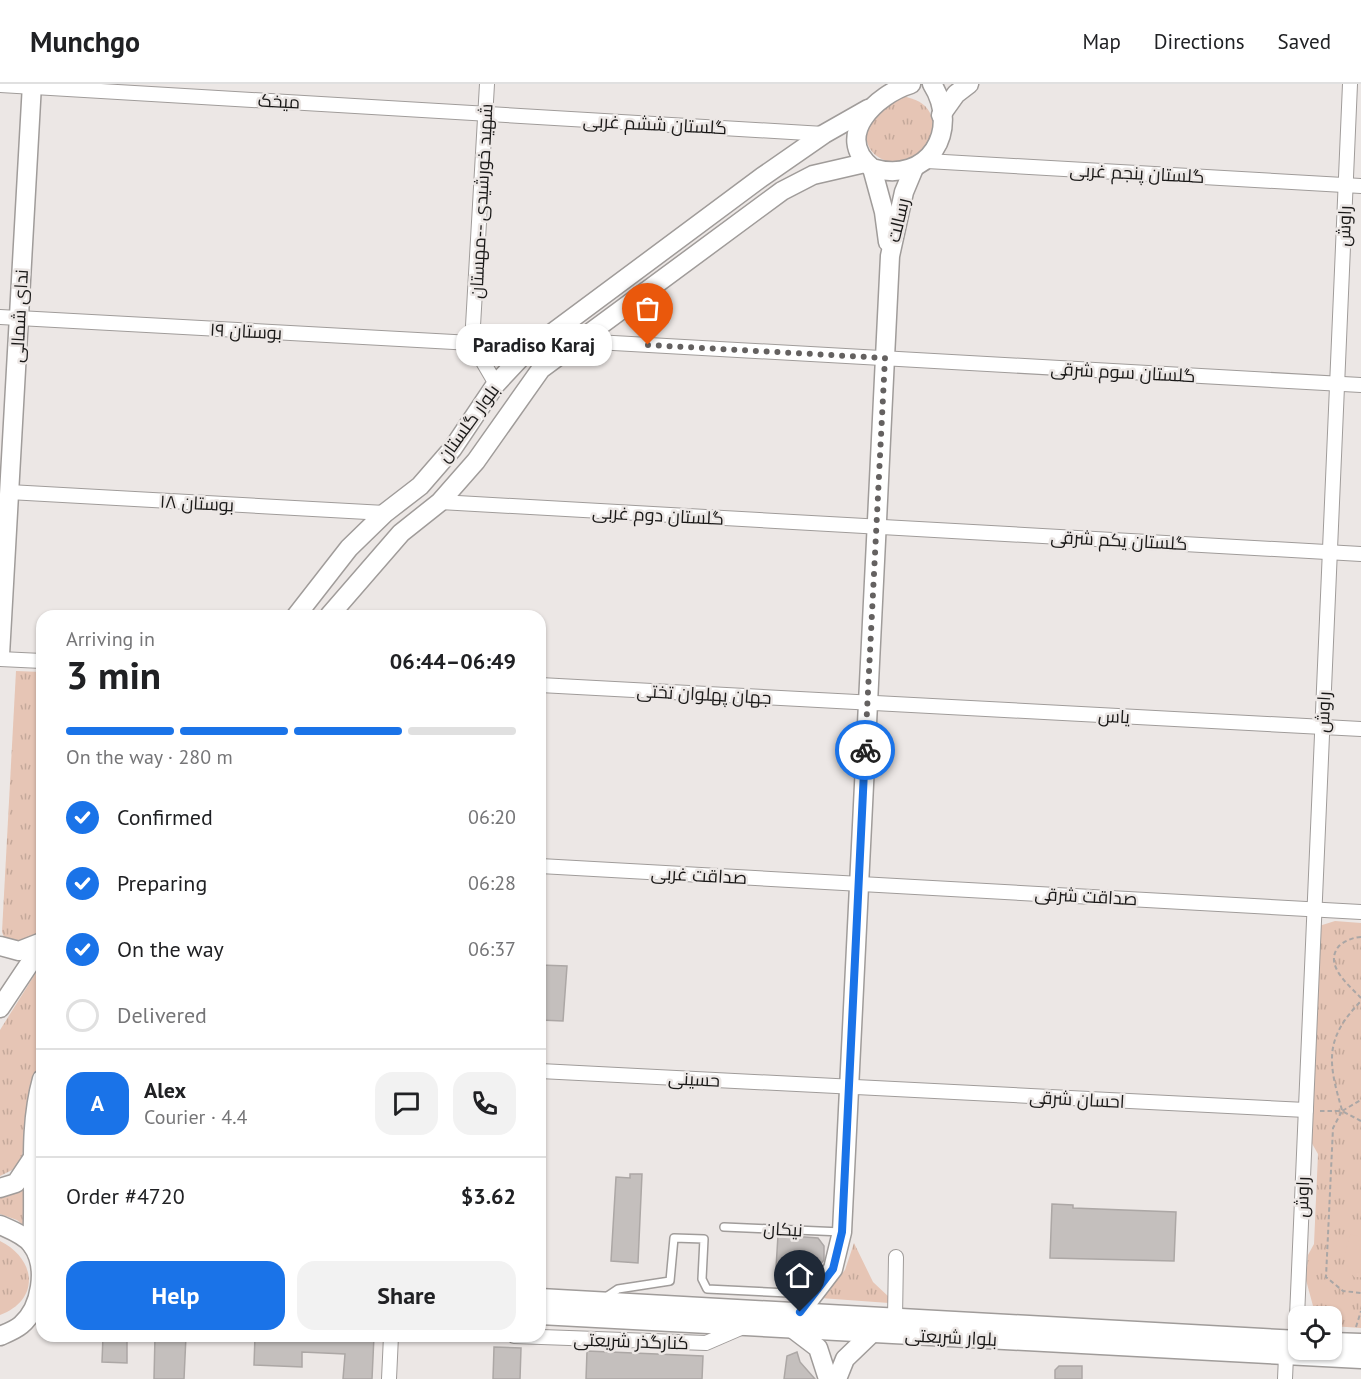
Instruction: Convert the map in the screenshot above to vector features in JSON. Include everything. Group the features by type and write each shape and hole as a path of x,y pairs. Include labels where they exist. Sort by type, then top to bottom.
{"main road":[{"name":"بلوار گلستان","path":"301,610 349,548 385,513 420,486 453,448 496,384 524,354 555,328 798,152 880,97 911,84"},
{"path":"932,84 938,94 941,115"},
{"path":"941,115 956,94 969,84"},
{"name":"ندای شمالی","path":"0,657 4,514 9,492 32,85"},
{"name":"رسالت","path":"880,97 860,123 856,143 859,153 868,165 884,212 890,256"},
{"name":"رسالت","path":"890,256 904,192 939,138 941,115"},
{"path":"798,152 812,155 817,168 813,175"},
{"name":"بلوار گلستان","path":"334,610 401,533 440,502 476,461 541,369 782,191 813,175 868,165 894,172 921,165"},
{"path":"828,1379 818,1348 796,1321 833,1269 842,1232 890,256"},
{"path":"0,946 19,951 36,946"},
{"path":"0,1008 36,953"},
{"path":"36,1118 33,1137 36,1228"},
{"path":"0,1188 16,1184 33,1159"},
{"path":"0,1225 19,1234 36,1250"},
{"name":"بلوار شریعتی","path":"546,1298 598,1301 796,1321 872,1333 1288,1345"},
{"path":"0,1335 21,1325 36,1310"},
{"name":"بلوار شریعتی","path":"546,1315 745,1326 796,1321 895,1318 1288,1345"},
{"path":"837,1379 845,1359 872,1333"},
{"path":"1342,1342 1361,1343"},
{"name":"بلوار شریعتی","path":"1342,1355 1361,1359"}],"street":[{"path":"230,99 231,84"},
{"name":"شهید خورشیدی --مهستان","path":"472,343 487,84"},
{"name":"راوش","path":"1296,1306 1346,185 1355,101 1350,84"},
{"name":"میخک","path":"0,85 32,85 486,114"},
{"name":"گلستان ششم غربی","path":"486,114 824,134"},
{"name":"گلستان پنجم غربی","path":"921,165 1361,186"},
{"name":"بوستان ۱۹","path":"0,317 472,343"},
{"name":"گلستان سوم شرقی","path":"578,341 1361,385"},
{"path":"472,343 496,384"},
{"name":"بوستان ۱۸","path":"9,492 385,513"},
{"name":"گلستان دوم غربی","path":"440,502 876,527"},
{"name":"گلستان یکم شرقی","path":"876,527 1361,554"},
{"path":"0,657 36,660"},
{"name":"جهان پهلوان تختی","path":"546,685 868,703"},
{"name":"یاس","path":"868,703 1361,729"},
{"name":"صداقت غربی","path":"546,866 859,884"},
{"name":"صداقت شرقی","path":"859,884 1361,912"},
{"name":"حسینی","path":"546,1071 848,1087"},
{"name":"احسان شرقی","path":"848,1087 1306,1110"},
{"path":"895,1318 896,1257"},
{"name":"کنارگذر شریعتی","path":"546,1337 706,1343 745,1326"},
{"path":"389,1379 392,1342"},
{"name":"راوش","path":"1285,1379 1290,1360"}],"lane":[{"name":"نیکان","path":"724,1227 842,1232"},
{"path":"598,1301 618,1289 670,1281 674,1238 704,1239 702,1279 707,1289 815,1294"}],"path":[{"path":"1342,1111 1333,1078 1331,1052 1342,1020 1361,999 1335,968 1334,954 1341,944 1361,937"},
{"path":"1361,1100 1342,1111 1333,1128 1326,1277 1343,1291 1361,1293"},
{"path":"1306,1110 1342,1111 1361,1121"}],"green space":[{"path":"901,96 911,98 925,106 932,118 933,126 933,144 906,166 888,162 874,154 867,142 866,133 866,122"},
{"path":"16,671 36,672 36,936 30,944 6,942 2,932"},
{"path":"1335,921 1361,923 1361,1328 1342,1327 1342,1306 1313,1306 1306,1280 1308,1255 1314,1244 1318,1154 1306,1133 1319,926"},
{"path":"36,973 36,1087 20,1166 0,1176 0,1030"},
{"path":"29,1183 28,1229 17,1220 0,1214 0,1196 17,1193"},
{"path":"1350,1234 1361,1237 1361,1277 1354,1277 1344,1259"},
{"path":"0,1241 21,1258 27,1268 29,1279 28,1289 22,1299 13,1308 0,1315"},
{"path":"854,1243 873,1282 890,1298 889,1303 820,1298 845,1270"}],"building":[{"path":"546,965 567,966 563,1021 546,1020"},
{"path":"630,1174 642,1174 638,1263 611,1261 616,1177 630,1178"},
{"path":"1052,1204 1073,1205 1073,1208 1176,1212 1174,1261 1050,1258"},
{"path":"778,1235 818,1238 824,1246 824,1260 818,1267 804,1271 776,1268"},
{"path":"103,1342 127,1342 127,1363 102,1362"},
{"path":"155,1342 186,1342 184,1379 154,1379"},
{"path":"255,1342 374,1342 372,1379 343,1379 345,1354 302,1352 302,1367 254,1365"},
{"path":"494,1347 521,1348 520,1379 493,1379"},
{"path":"587,1351 703,1356 702,1379 586,1379"},
{"path":"797,1352 800,1362 815,1379 784,1379 787,1356"},
{"path":"1059,1366 1082,1366 1082,1379 1055,1379 1055,1370"}],"way so far":[{"path":"648,345 885,358 865,750"}],"place":[{"name":"Paradiso Karaj","path":"648,345"}],"route":[{"path":"800,1312 833,1269 842,1232 865,750"}]}
